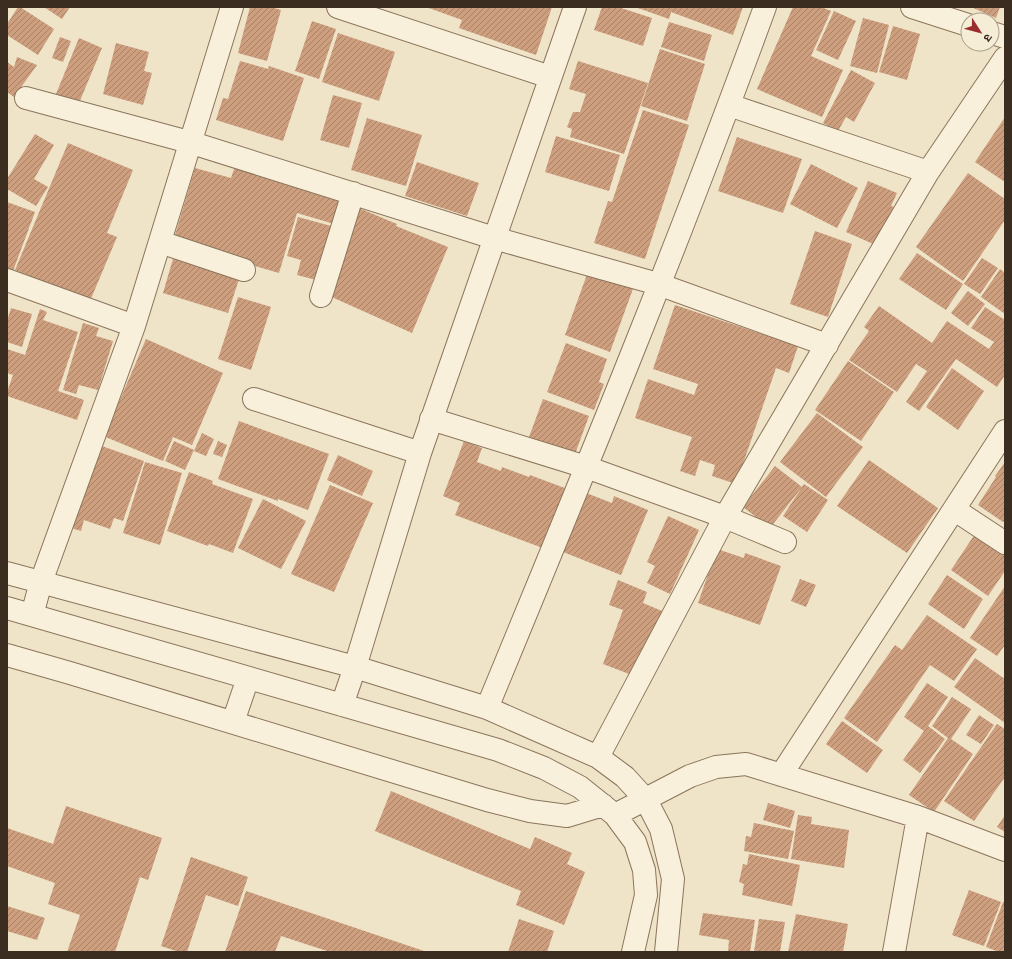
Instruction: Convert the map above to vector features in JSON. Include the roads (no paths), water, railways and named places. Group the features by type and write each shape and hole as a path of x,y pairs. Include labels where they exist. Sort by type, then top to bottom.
{"street":[{"path":"32,615 41,582 134,326 189,142 232,7"},
{"path":"338,7 550,77"},
{"path":"342,705 431,419 575,7"},
{"path":"487,708 586,467 729,105 765,7"},
{"path":"912,7 960,22"},
{"path":"598,757 725,517 928,172 1005,58"},
{"path":"26,98 189,142 494,238 658,284 827,345"},
{"path":"729,105 928,172"},
{"path":"321,296 353,193"},
{"path":"160,242 244,270"},
{"path":"7,280 134,326"},
{"path":"254,399 420,453"},
{"path":"431,419 586,467 725,517 785,542"},
{"path":"781,775 1005,431"},
{"path":"954,510 1005,543"},
{"path":"7,573 355,667 487,708 598,757 625,777 646,800 661,829 673,879 666,952"},
{"path":"7,608 498,750 544,768 580,787 609,810 635,842 644,870 646,895 633,952"},
{"path":"7,655 487,800 530,811 568,816 609,810 646,800 690,776 716,767 746,764 918,818 1005,850"},
{"path":"232,722 248,678"},
{"path":"894,952 918,818"}]}
